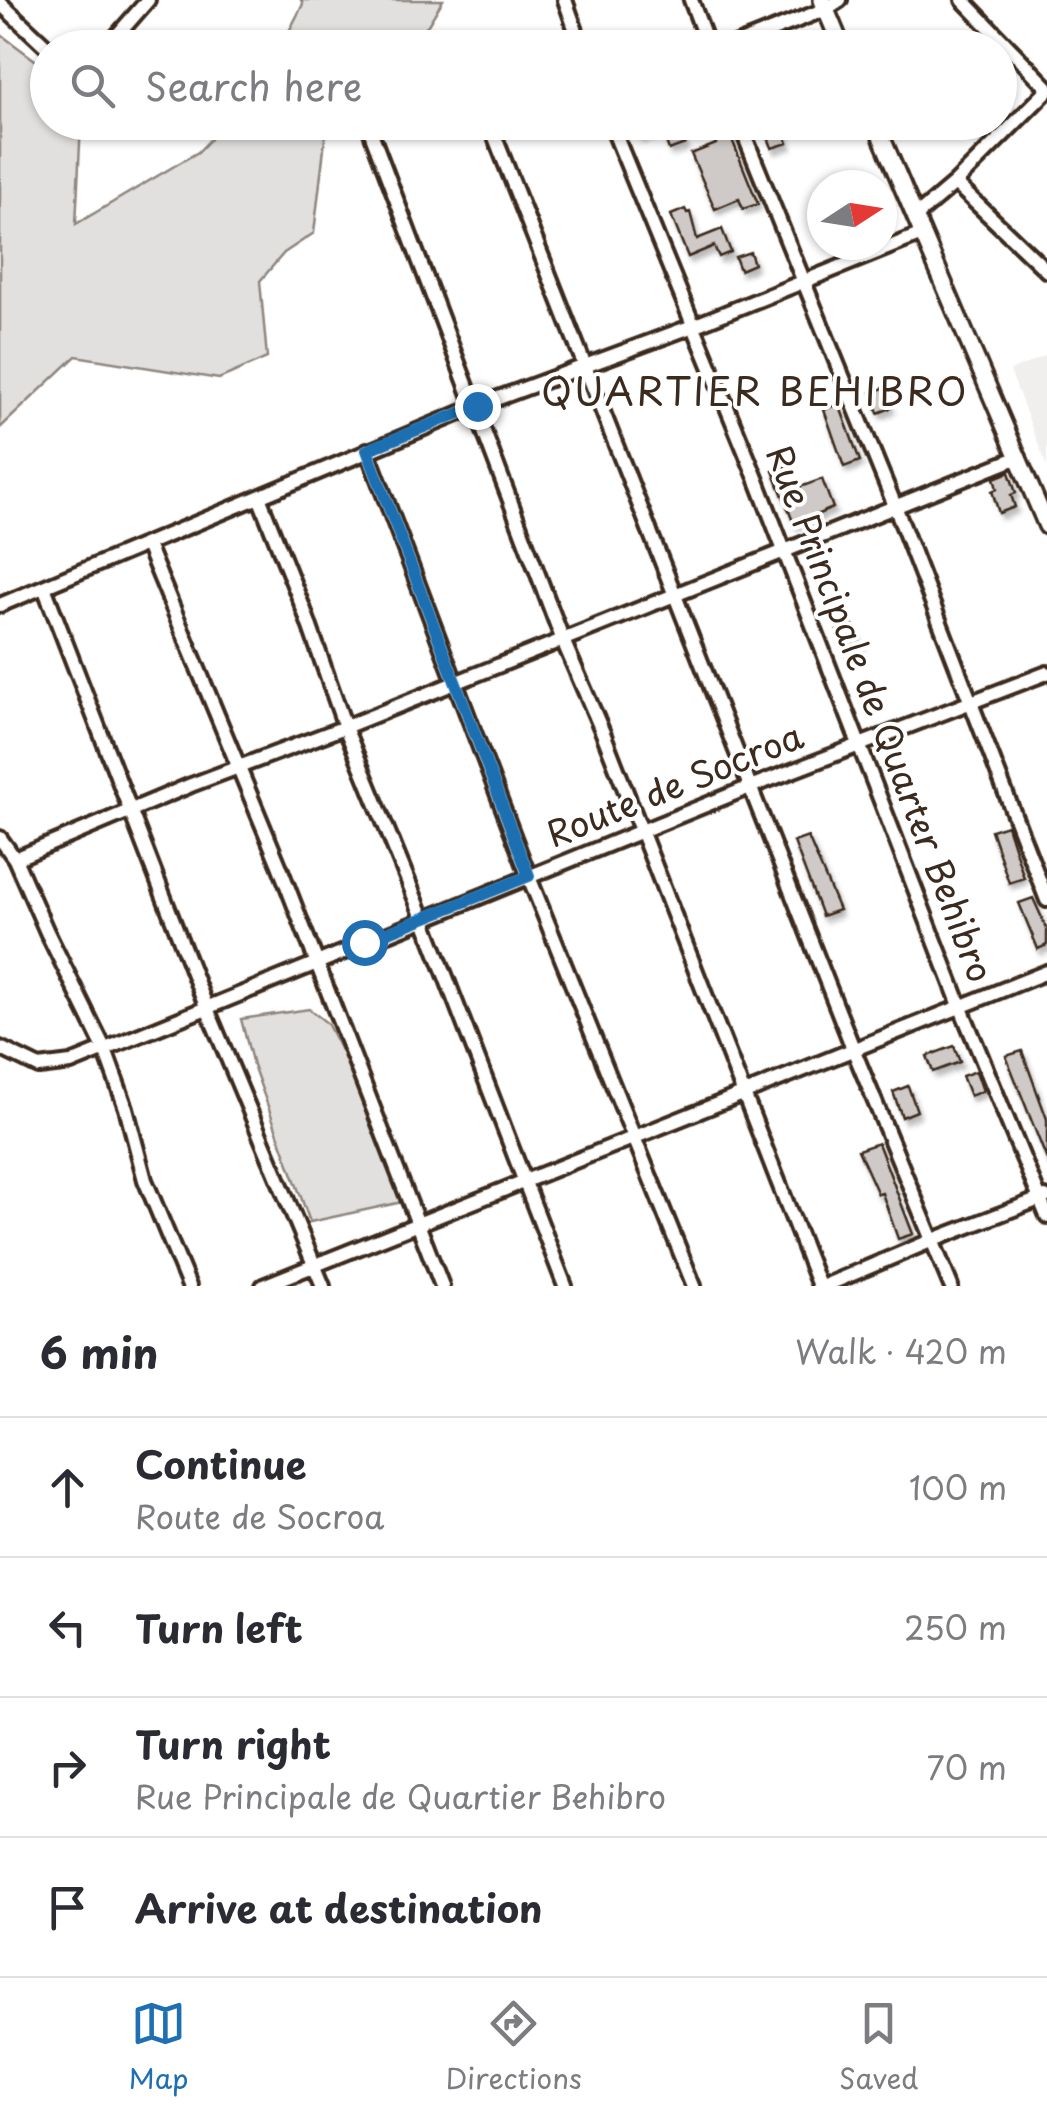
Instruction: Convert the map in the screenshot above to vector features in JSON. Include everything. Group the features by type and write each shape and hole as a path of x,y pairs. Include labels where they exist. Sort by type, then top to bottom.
{"main road":[{"path":"829,3 837,30"},
{"path":"883,140 1047,526"}],"street":[{"path":"124,30 148,0"},
{"path":"565,0 576,30"},
{"path":"691,0 702,30"},
{"path":"963,0 991,30"},
{"path":"768,30 829,3"},
{"path":"0,4 30,32"},
{"path":"1017,57 1047,89 1017,119"},
{"path":"374,140 562,638 822,1286 1044,1198"},
{"path":"496,140 854,1051 951,1286"},
{"name":"Rue Principale de Quarter Behibro","path":"617,140 784,550 962,1008 1044,1198 1047,1216"},
{"path":"746,140 1047,900"},
{"path":"915,216 997,140"},
{"path":"954,183 1047,271"},
{"path":"0,605 367,450 922,234"},
{"path":"367,450 453,682 694,1286"},
{"path":"15,859 1019,457"},
{"path":"259,497 565,1286"},
{"path":"147,546 240,767 442,1286"},
{"path":"44,587 206,1006 323,1286"},
{"name":"Route de Socroa","path":"0,1048 40,1067 54,1068 105,1050 750,787 1047,673"},
{"path":"0,838 15,859 105,1050 126,1108 145,1180 190,1286"},
{"path":"262,1286 1047,972"}],"shaded area":[{"path":"301,0 443,0 422,30 290,30 303,4"},
{"path":"0,34 30,56 30,140 80,140 76,224 198,152 210,140 325,140 314,233 284,253 260,281 267,358 219,379 76,356 0,428"},
{"path":"1047,355 1047,467 1010,371"},
{"path":"309,1009 327,1023 361,1090 402,1202 310,1222 253,1065 241,1019"}],"building":[{"path":"666,140 684,140 685,144 669,150"},
{"path":"715,140 732,140 758,204 743,209 739,199 715,209 691,154 716,144"},
{"path":"769,140 787,140 788,143 772,148"},
{"path":"685,209 690,212 697,239 722,229 731,252 719,257 714,246 688,257 671,215"},
{"path":"750,252 754,264 740,270 735,257"},
{"path":"884,388 891,408 878,413 871,392"},
{"path":"839,404 860,461 844,467 824,410"},
{"path":"787,466 795,489 822,479 833,508 794,524 773,471"},
{"path":"1009,472 1016,493 1011,495 1015,507 999,513 992,491 997,489 994,478"},
{"path":"853,625 861,645 845,651 837,631"},
{"path":"1007,825 1024,878 1009,883 991,830"},
{"path":"808,837 839,910 822,916 794,842"},
{"path":"1033,898 1047,929 1047,945 1038,949 1019,903"},
{"path":"954,1046 960,1062 933,1072 927,1056"},
{"path":"1022,1051 1047,1119 1047,1160 1006,1056"},
{"path":"976,1071 983,1091 970,1096 962,1076"},
{"path":"908,1086 917,1111 902,1117 893,1092"},
{"path":"878,1143 913,1234 898,1239 882,1193 878,1194 858,1150"}],"district":[{"name":"QUARTIER BEHIBRO","path":"755,393"}],"route":[{"path":"364,942 529,876 367,450 477,406"}]}
